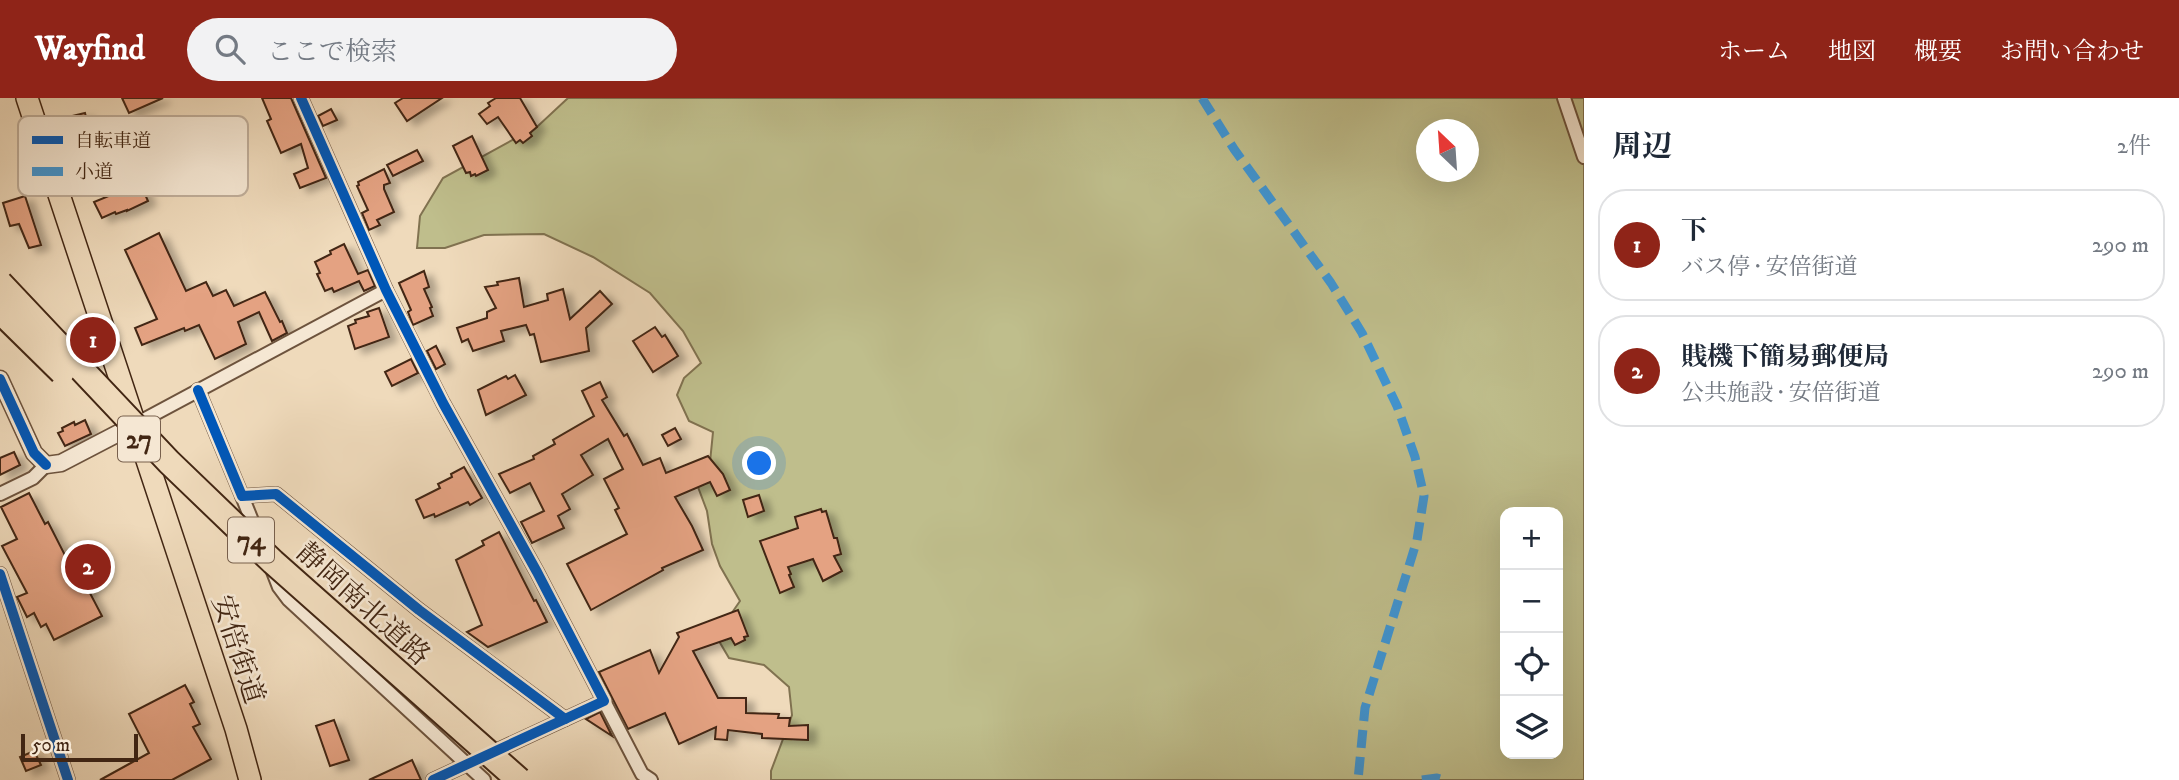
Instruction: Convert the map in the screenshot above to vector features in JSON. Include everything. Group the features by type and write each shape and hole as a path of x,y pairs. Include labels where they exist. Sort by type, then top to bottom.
{"highway":[{"name":"静岡南北道路","path":"0,283 169,462 264,553 519,780"},
{"name":"静岡南北道路","path":"0,311 257,560 506,780"}],"main road":[{"name":"安倍街道","path":"27,98 33,116"},
{"name":"安倍街道","path":"59,196 236,729 250,780"}],"street":[{"path":"301,98 386,290 443,403 537,572 642,774 651,780"},
{"path":"1564,98 1584,157"},
{"path":"0,494 33,478 46,465 61,463 386,290"},
{"path":"0,379 34,453 46,465"},
{"path":"198,390 279,587 484,780"},
{"path":"242,496 276,494 419,610 565,719"},
{"path":"0,574 68,780"},
{"path":"433,780 604,701"}],"shaded area":[{"path":"568,98 1584,98 1584,780 771,780 771,771 792,715 789,687 764,665 729,658 716,636 740,601 720,566 712,544 707,511 695,479 710,462 713,432 689,421 677,395 684,378 701,363 683,331 650,293 593,257 544,234 484,235 445,248 417,248 420,216 443,178 538,126"}],"building":[{"path":"122,98 163,98 129,113"},
{"path":"262,98 291,98 326,178 300,188 294,174 308,168 301,144 281,153 267,121 271,119"},
{"path":"403,98 442,98 407,121 395,103"},
{"path":"496,98 520,98 537,127 530,133 532,136 523,143 520,140 516,143 498,117 487,124 479,114"},
{"path":"331,109 337,120 323,126 318,116"},
{"path":"472,136 488,170 476,176 471,176 470,172 466,173 453,146"},
{"path":"417,150 423,161 393,176 387,165"},
{"path":"384,169 390,183 384,185 384,189 394,212 377,220 380,225 369,230 362,213 368,210 357,186 358,182"},
{"path":"25,196 41,245 29,248 19,224 10,226 3,203"},
{"path":"109,196 146,196 148,201 127,211 115,212 102,218 94,202"},
{"path":"159,233 186,291 206,282 213,296 226,290 234,306 265,292 287,333 272,341 259,312 238,322 246,344 215,359 199,325 185,331 184,328 142,345 135,328 157,319 125,250"},
{"path":"344,244 358,274 368,270 375,286 364,291 359,281 334,292 332,288 325,291 315,262"},
{"path":"424,271 429,287 424,289 433,316 413,325 408,312 411,310 399,283"},
{"path":"519,278 524,307 548,300 547,294 563,289 570,319 600,291 612,304 586,328 589,351 541,362 534,334 530,335 526,325 501,331 504,341 473,351 468,339 462,342 457,328 487,318 487,312 496,308 485,287"},
{"path":"379,308 389,337 355,349 348,326 356,323 355,320 369,316 367,312"},
{"path":"655,327 662,337 665,335 678,356 653,372 633,341"},
{"path":"436,346 445,364 436,369 427,351"},
{"path":"411,359 418,373 392,386 385,372"},
{"path":"515,375 526,395 486,415 478,390 506,376 508,379"},
{"path":"600,382 607,397 602,400 624,436 627,434 643,465 660,458 666,473 708,456 723,474 730,490 717,496 710,482 675,497 703,550 662,568 663,570 591,610 567,564 627,534 615,510 619,508 604,479 623,469 608,439 581,455 593,475 562,494 570,509 558,516 564,528 532,543 521,522 544,511 530,483 510,493 499,474 534,459 533,456 555,444 553,440 594,416 582,391"},
{"path":"85,420 91,434 65,446 58,433 74,422 75,425"},
{"path":"675,428 681,439 668,446 662,435"},
{"path":"14,452 20,465 0,475 0,458"},
{"path":"464,467 482,498 470,505 468,502 435,517 434,514 424,518 416,500 440,488 438,484"},
{"path":"29,493 45,524 48,522 72,569 78,578 81,576 102,616 54,640 46,624 41,627 34,613 27,617 17,597 27,593 2,546 17,539 1,507"},
{"path":"759,495 764,511 748,517 743,500"},
{"path":"821,509 822,512 826,511 834,538 837,538 841,554 834,556 842,571 823,581 813,559 788,567 794,587 780,593 760,541 798,528 795,517"},
{"path":"499,532 547,622 488,647 467,632 482,625 456,560 484,545 482,541"},
{"path":"738,610 748,636 744,637 745,640 735,645 731,638 693,651 718,698 746,698 746,713 779,714 778,718 790,718 789,726 808,725 808,740 762,738 762,734 728,730 727,740 715,739 716,727 679,744 665,713 628,729 599,672 650,650 659,673 679,637 677,633"},
{"path":"185,685 194,702 190,704 200,724 193,727 211,759 172,780 100,780 149,753 129,714"},
{"path":"600,712 612,736 586,719"},
{"path":"334,720 349,760 330,766 316,726"},
{"path":"34,751 41,765 26,771 20,757"},
{"path":"412,760 421,780 369,780"}],"marked path":[{"path":"1202,98 1234,149 1331,283 1362,333 1397,406 1415,457 1424,496 1417,540 1365,708 1358,780"},
{"path":"1422,780 1444,780"}],"cycle path":[{"path":"301,98 386,290 443,403 537,572 604,701 433,780"},
{"path":"0,379 34,453 46,465"},
{"path":"198,390 242,496 276,494 419,610 565,719"},
{"path":"0,574 68,780"}],"place":[{"name":"下","path":"93,340"},
{"name":"賎機下簡易郵便局","path":"88,567"}]}
